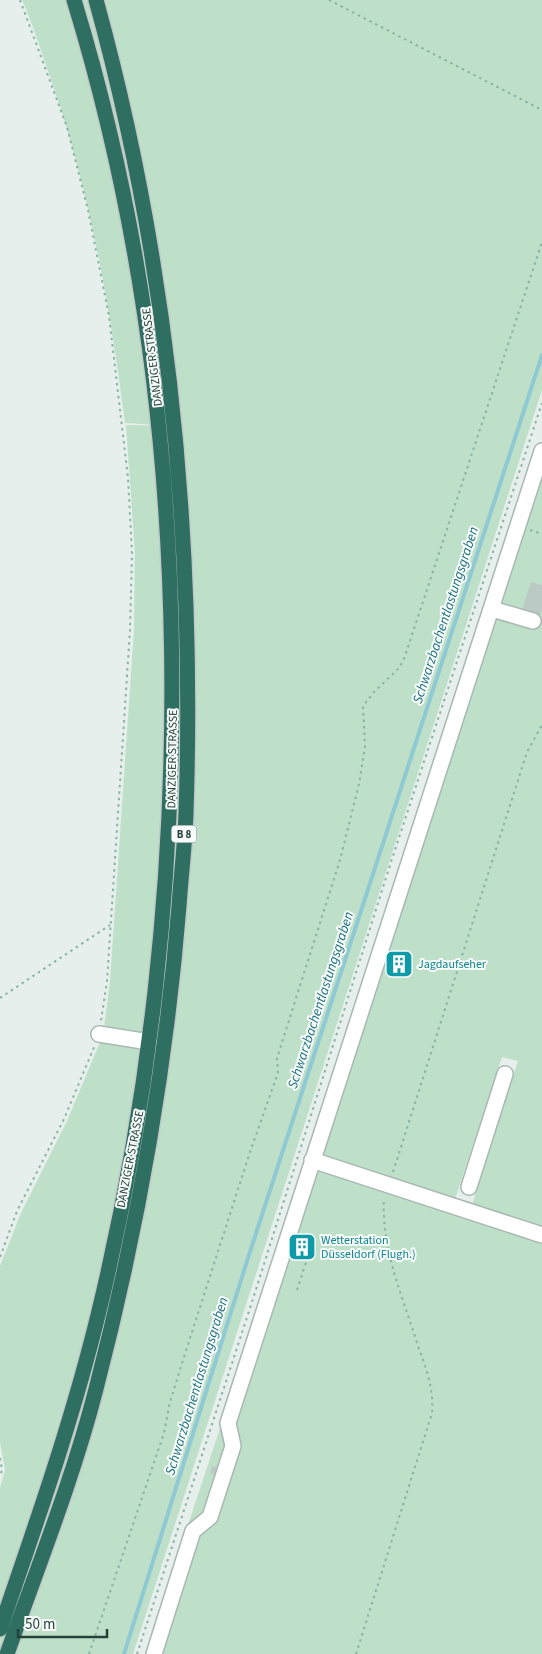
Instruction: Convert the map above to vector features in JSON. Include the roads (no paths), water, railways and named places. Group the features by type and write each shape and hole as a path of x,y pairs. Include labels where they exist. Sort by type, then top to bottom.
{"highway":[{"name":"DANZIGER STRASSE","path":"0,1629 66,1436 94,1332 136,1134 157,974 168,810 172,691 166,524 156,405 142,292 106,108 74,0"},
{"name":"DANZIGER STRASSE","path":"7,1654 81,1442 114,1312 150,1138 165,1045 173,976 186,816 188,679 182,522 173,402 159,289 142,190 123,102 96,0"}],"lane":[{"path":"154,1654 193,1532 210,1517 233,1446 228,1422 542,451"},
{"path":"492,608 533,621"},
{"path":"99,1034 149,1042"},
{"path":"469,1187 505,1074"},
{"path":"312,1160 542,1235"}],"waterway":[{"name":"Schwarzbachentlastungsgraben","path":"124,1654 247,1261 542,355"}],"place":[{"name":"Jagdaufseher","path":"399,964"},
{"name":"Wetterstation Düsseldorf (Flugh.)","path":"302,1247"}]}
